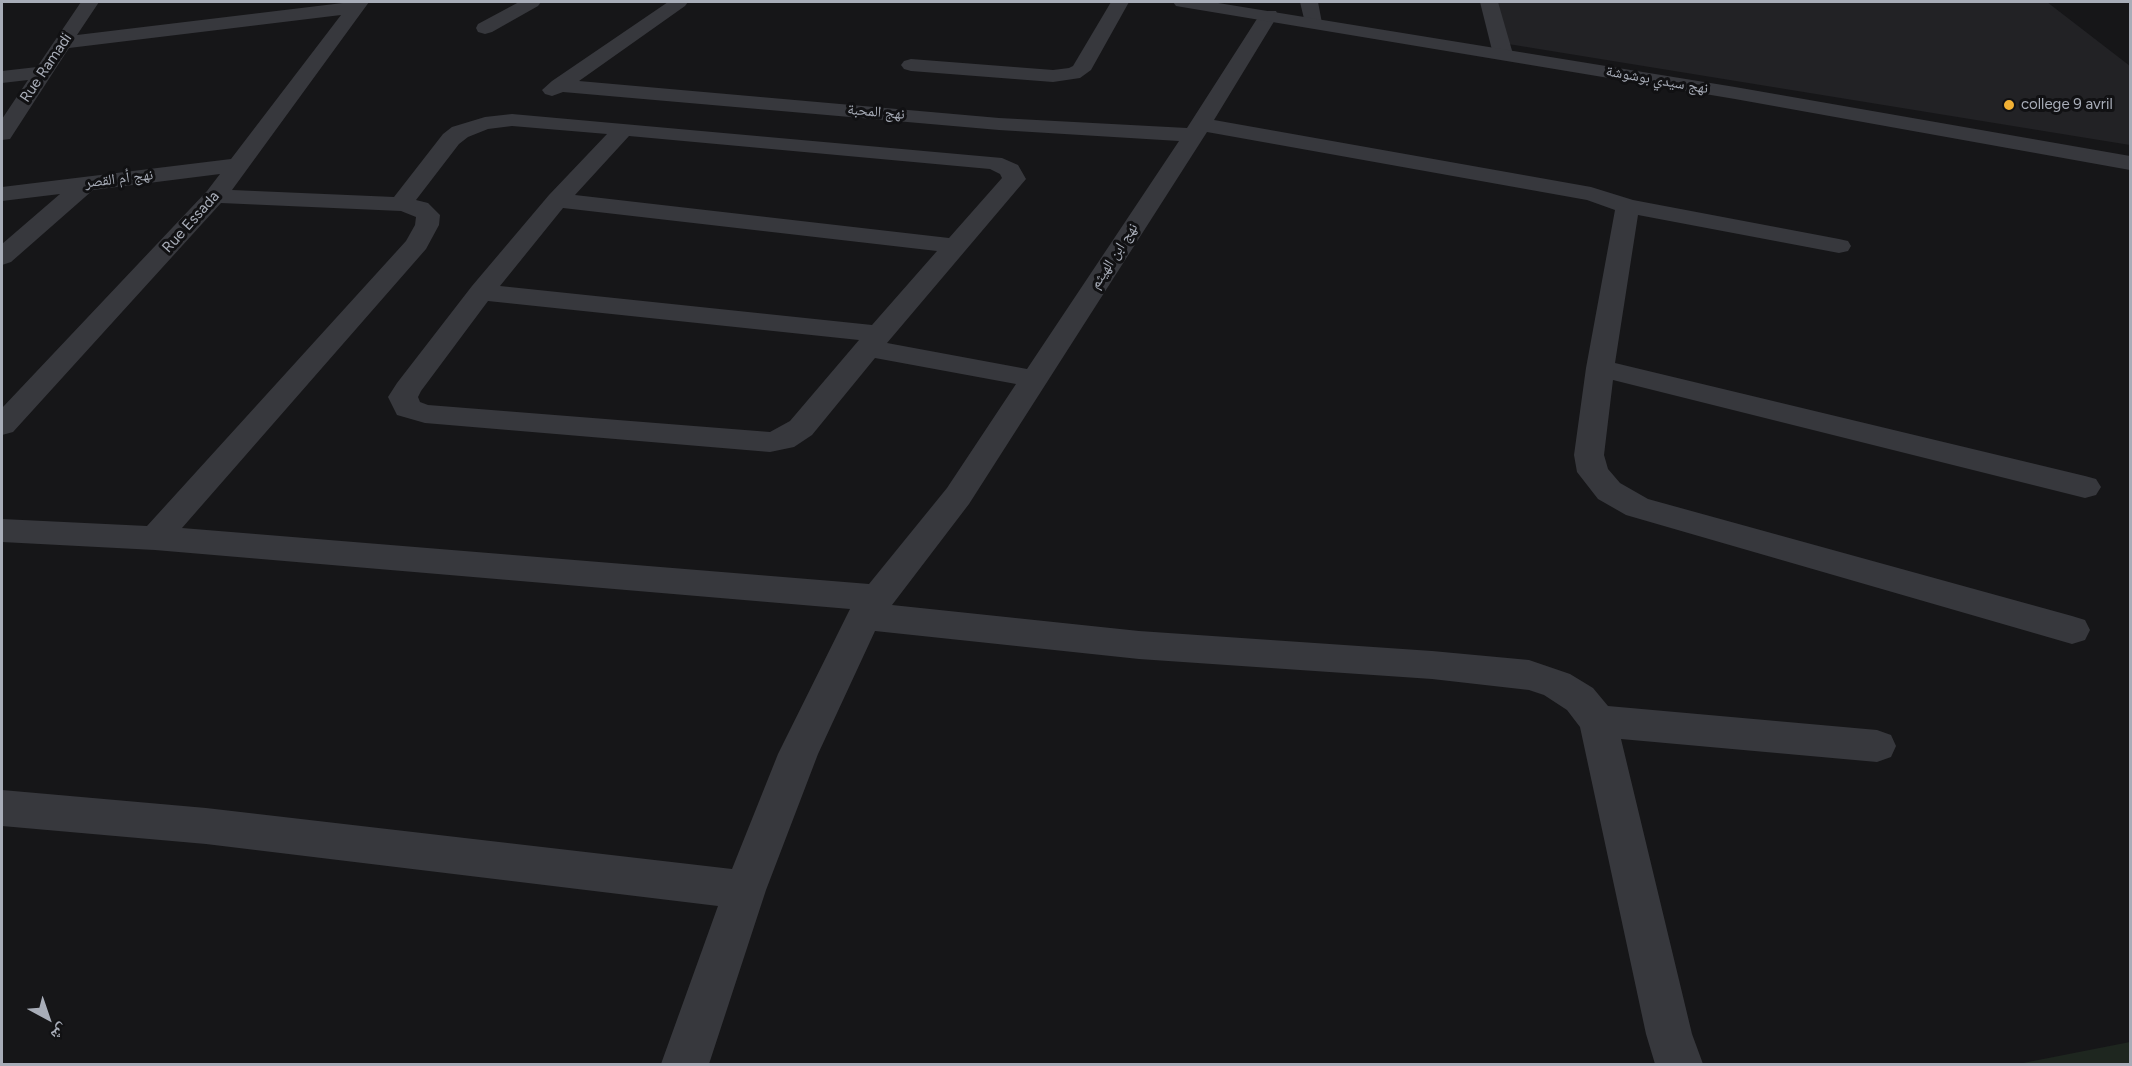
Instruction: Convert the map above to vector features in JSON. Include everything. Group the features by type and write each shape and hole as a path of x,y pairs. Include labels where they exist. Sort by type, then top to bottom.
{"street":[{"name":"Rue Ramadi","path":"2,134 90,2"},
{"path":"484,28 532,2"},
{"path":"512,120 679,2"},
{"path":"911,65 1053,76 1073,74 1081,70 1120,2"},
{"name":"نهج سيدي بوشوشة","path":"1182,2 1503,54 2130,163"},
{"path":"1309,2 1313,23"},
{"path":"1490,2 1503,54"},
{"path":"62,43 358,5"},
{"name":"Rue Essada","path":"2,425 215,196 358,5"},
{"name":"نهج ابن الهيثم","path":"685,1065 745,890 798,754 871,607 958,496 1197,130 1269,15"},
{"path":"2,77 43,72"},
{"name":"نهج المحبة","path":"559,85 999,124 1197,130 1583,192 1628,206 1839,246"},
{"path":"401,204 451,140 460,132 485,123 512,120 624,129 994,164 1010,170 1014,179 801,428 783,441 735,440 414,412 404,403 403,397 407,389 481,292 557,200 624,129"},
{"name":"نهج أم القصر","path":"2,194 237,165"},
{"path":"2,257 87,183"},
{"path":"155,538 417,244 424,234 428,215 420,208 401,204 215,196"},
{"path":"557,200 955,246"},
{"path":"1628,206 1600,368 1589,455 1593,472 1608,491 1637,507 2072,630"},
{"path":"481,292 874,341 1035,379"},
{"path":"1600,368 2085,487"},
{"path":"2,531 155,538 871,607 1139,645 1432,665 1529,675 1557,684 1580,699 1598,721 1669,1034 1679,1065"},
{"path":"1598,721 1877,746"},
{"path":"2,808 206,826 745,890"}],"shaded area":[{"name":"college 9 avril","path":"1493,2 2047,2 2130,66 2130,145 1502,43"},
{"path":"2130,1042 2130,1064 2018,1064"}],"place":[{"name":"college 9 avril","path":"2009,105"}]}
